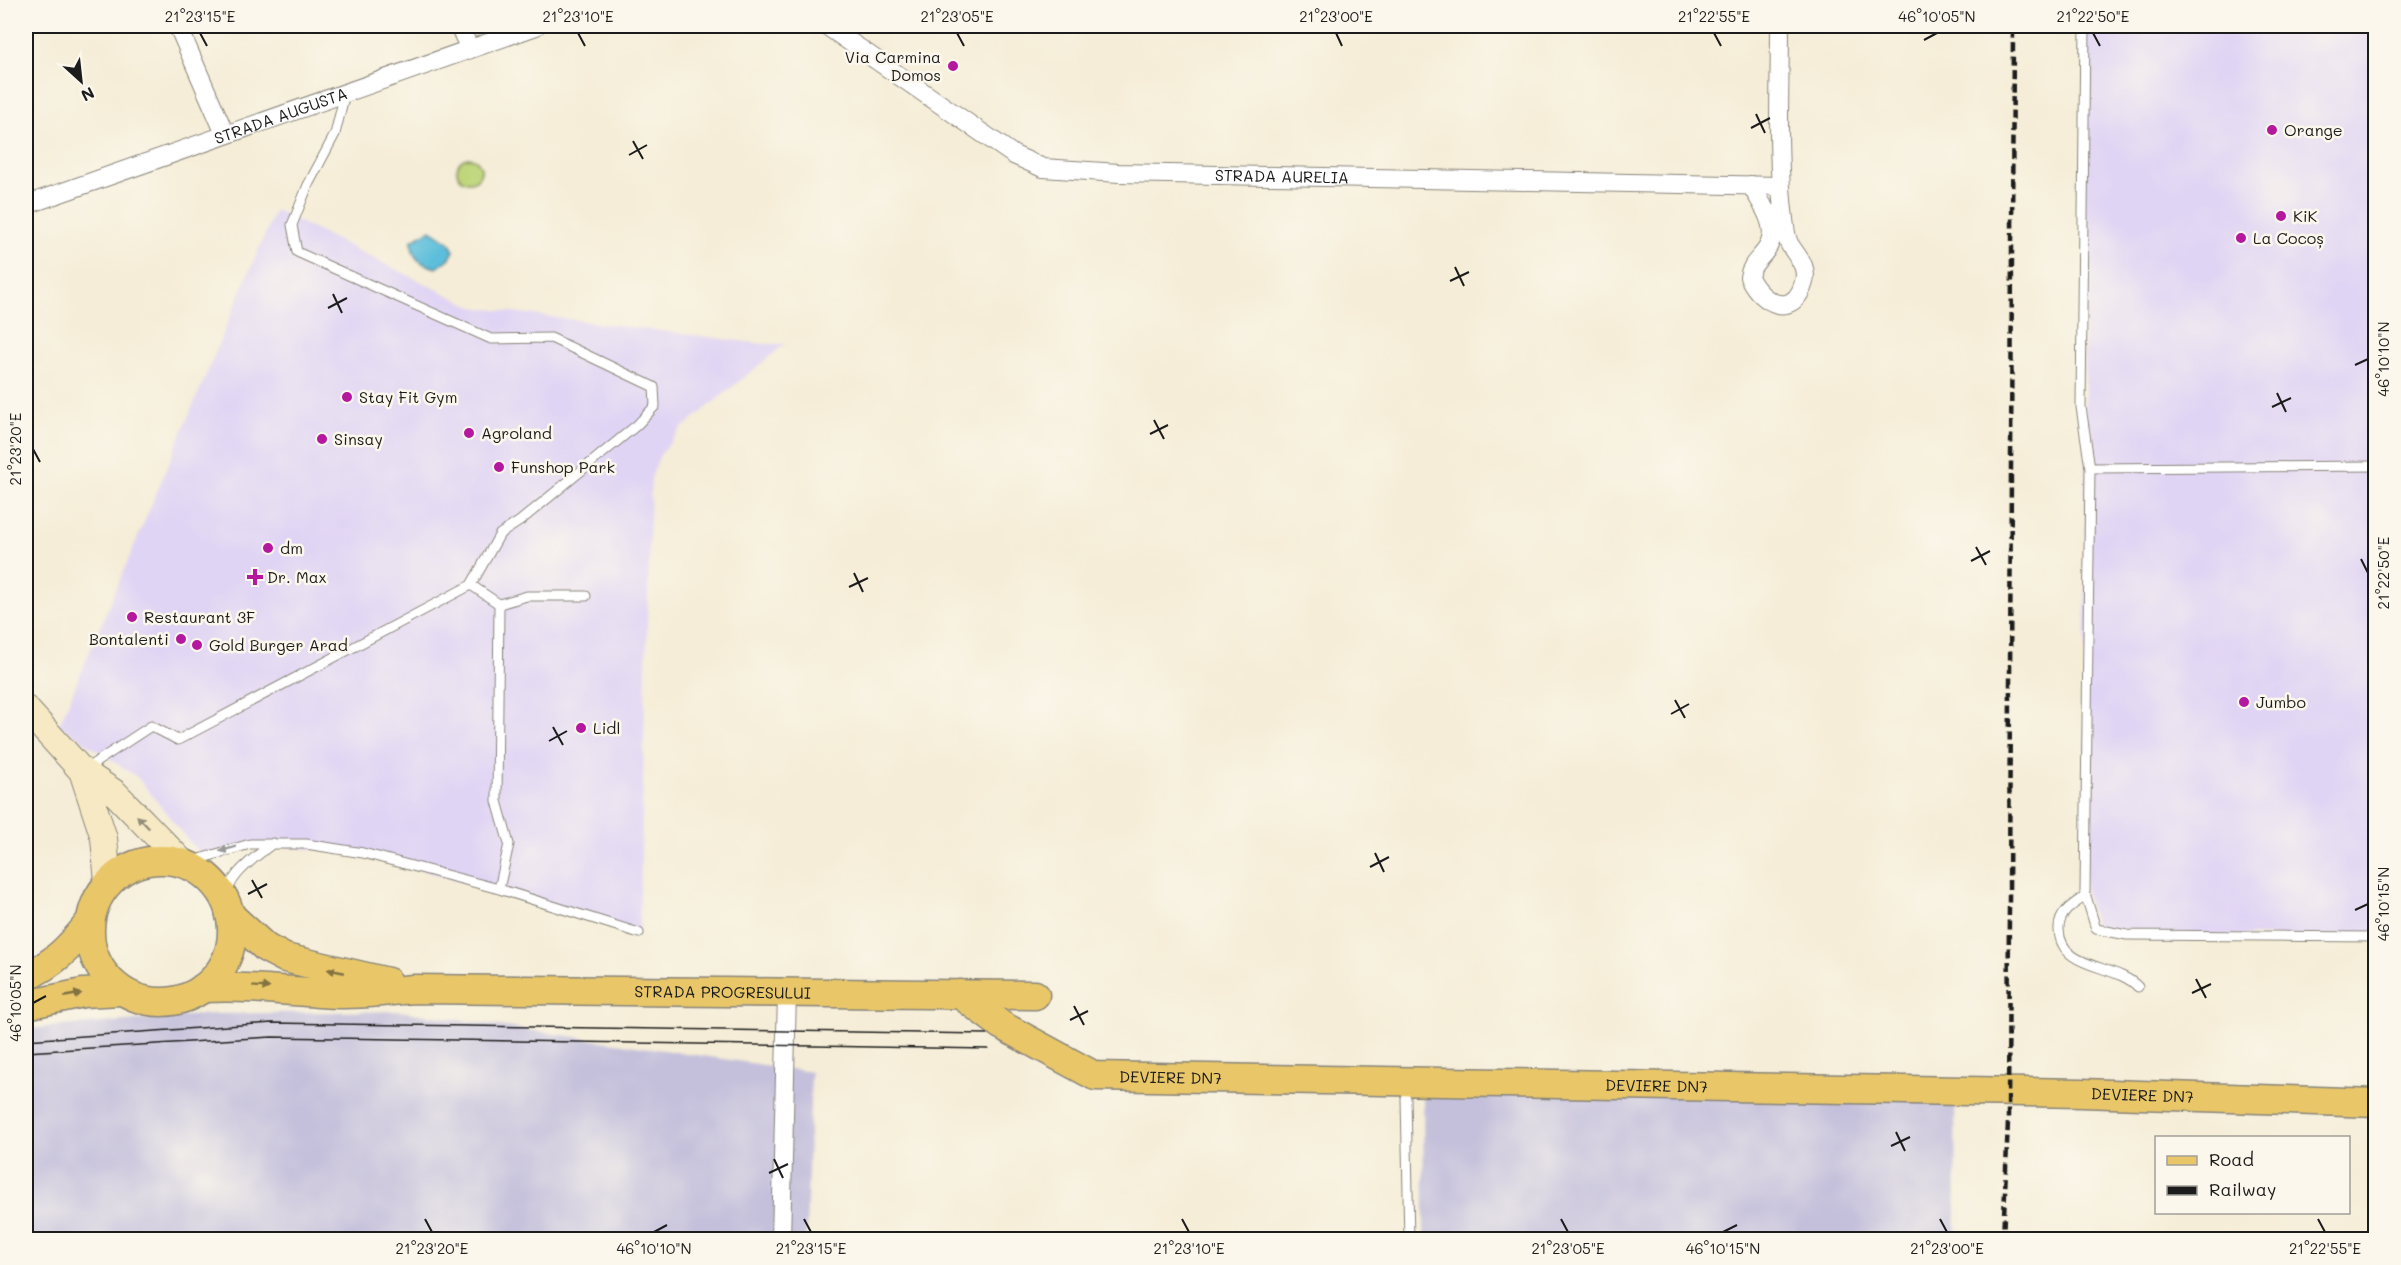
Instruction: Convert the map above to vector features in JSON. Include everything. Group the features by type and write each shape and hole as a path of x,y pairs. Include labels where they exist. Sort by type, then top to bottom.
{"main road":[{"path":"158,860 184,864 205,875 228,909 232,934 227,956 216,976 203,988 184,999 162,1002 141,1000 121,991 99,968 93,954 89,923 93,906 108,883 118,873 144,861 158,860"},
{"name":"STRADA PROGRESULUI","path":"228,909 266,948 285,958 413,989"},
{"path":"26,976 54,961 70,948 89,923"},
{"name":"STRADA PROGRESULUI","path":"203,988 259,987 362,994 413,989 1035,995"},
{"path":"26,1005 83,993 121,991"},
{"name":"DEVIERE DN7","path":"960,994 1001,1025 1095,1076 2061,1092 2376,1103"}],"street":[{"path":"178,26 225,134"},
{"path":"459,26 469,48"},
{"name":"STRADA AUGUSTA","path":"26,205 345,91 536,26"},
{"name":"STRADA AURELIA","path":"827,26 1014,155 1043,168 1119,173 1780,186"},
{"path":"1751,185 1770,217 1772,234 1770,243 1751,268 1749,278 1755,290 1773,304 1785,304 1798,294 1804,283 1805,269 1789,244 1780,186 1780,26"},
{"path":"26,709 82,771 115,793 184,864"},
{"path":"82,771 104,838 108,883"},
{"path":"781,1239 787,993"}],"lane":[{"path":"2085,26 2081,407 2090,468 2086,896 2096,929 2127,935 2376,937"},
{"path":"82,771 151,726 178,740 471,585 500,534 520,521 643,419 655,406 654,387 551,338 491,339 297,252 292,225 308,185 336,134 345,91"},
{"path":"2090,468 2376,466"},
{"path":"471,585 499,604"},
{"path":"499,604 527,596 586,596"},
{"path":"499,604 497,801 508,844 499,889"},
{"path":"228,909 225,896 230,885 241,871 273,843"},
{"path":"184,864 231,848 273,843 306,844 363,853 499,889 639,933"},
{"path":"2086,896 2070,906 2058,921 2059,938 2076,960 2130,979 2138,987"},
{"path":"1406,1098 1409,1239"}],"shaded area":[{"path":"2085,26 2375,26 2375,937 2127,935 2096,929 2085,893"},
{"path":"275,210 473,307 762,344 785,344 681,429 660,455 651,478 639,933 363,853 250,844 202,857 137,777 59,725"},
{"path":"399,1011 811,1072 806,1239 26,1240 26,1029 212,1014"},
{"path":"1955,1083 1956,1239 1424,1239 1423,1086"}],"green space":[{"path":"469,158 478,161 481,170 478,179 469,182 460,179 457,170 460,161"}],"water":[{"path":"431,230 449,242 454,251 450,258 437,268 418,260 412,246 412,240"}],"tram line":[{"path":"26,1040 272,1023 987,1034"},
{"path":"26,1052 272,1037 988,1049"}],"railway":[{"path":"2003,1240 2008,1121 2013,26"}],"place":[{"name":"Via Carmina Domos","path":"953,66"},
{"name":"Orange","path":"2272,130"},
{"name":"KiK","path":"2281,216"},
{"name":"La Cocoș","path":"2241,238"},
{"name":"Stay Fit Gym","path":"347,397"},
{"name":"Agroland","path":"469,433"},
{"name":"Sinsay","path":"322,439"},
{"name":"Funshop Park","path":"499,467"},
{"name":"dm","path":"268,548"},
{"name":"Dr. Max","path":"255,577"},
{"name":"Restaurant 3F","path":"132,617"},
{"name":"Bontalenti","path":"181,639"},
{"name":"Gold Burger Arad","path":"197,645"},
{"name":"Jumbo","path":"2244,702"},
{"name":"Lidl","path":"581,728"}]}
